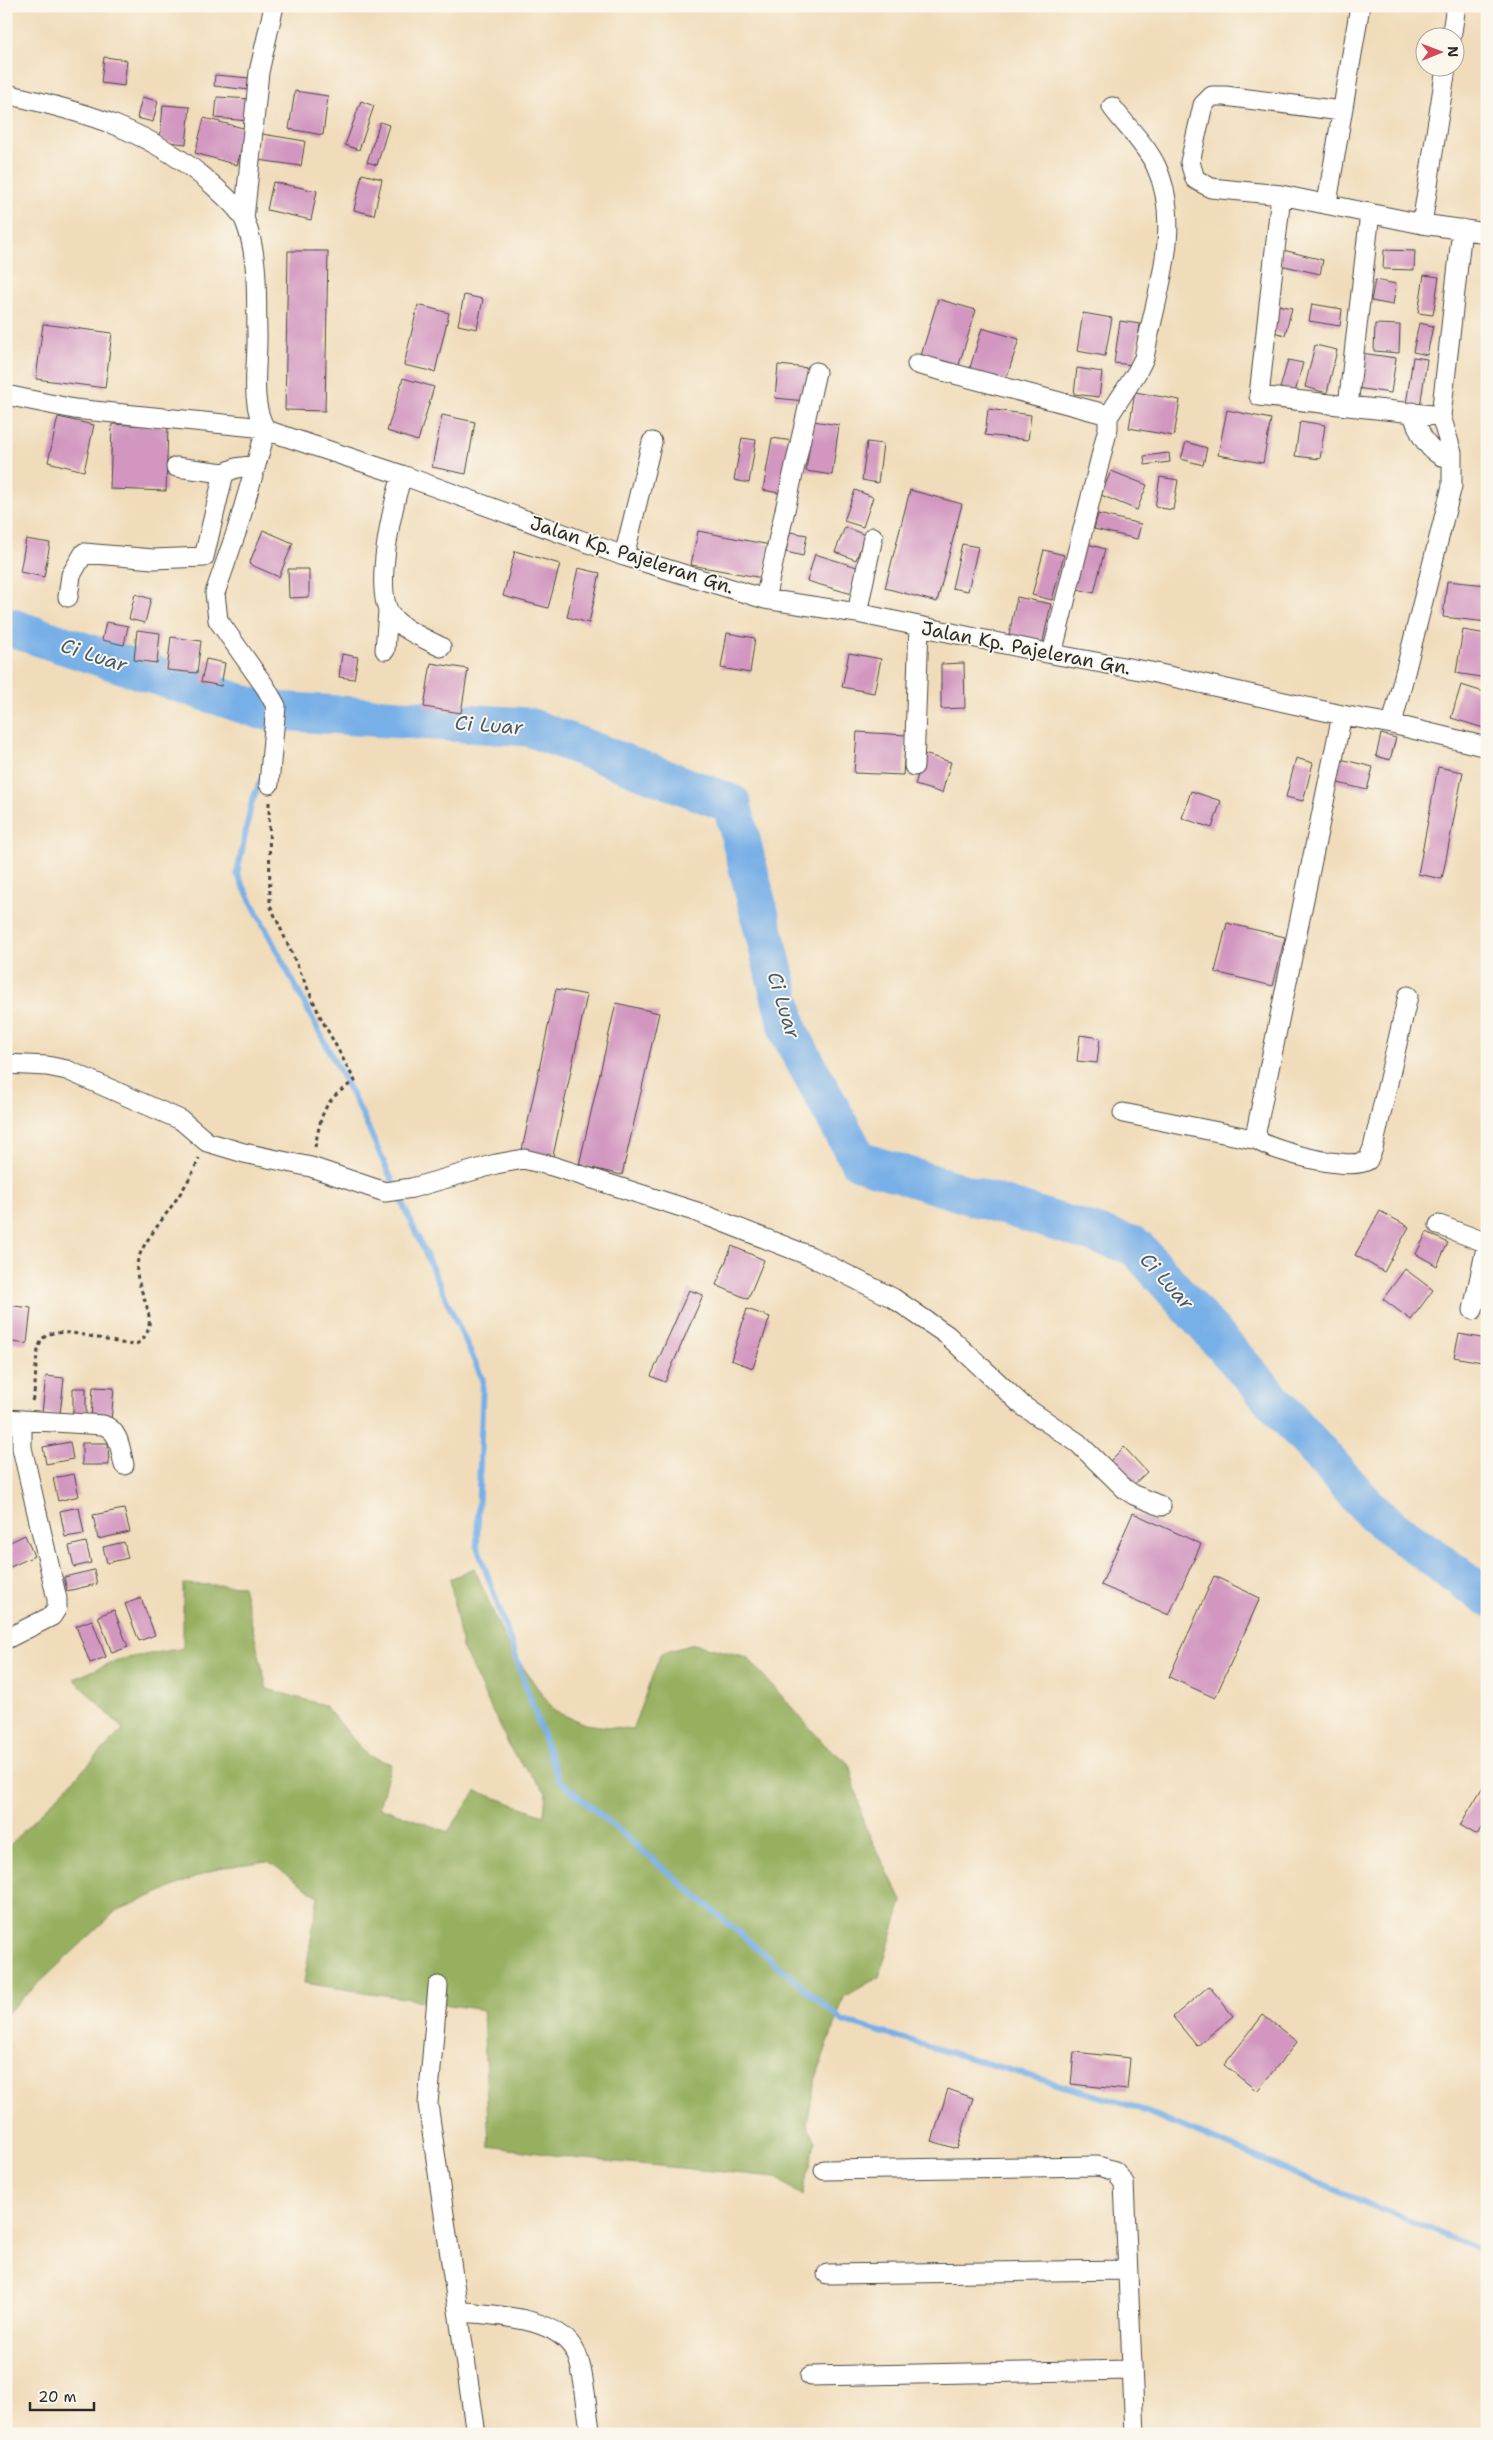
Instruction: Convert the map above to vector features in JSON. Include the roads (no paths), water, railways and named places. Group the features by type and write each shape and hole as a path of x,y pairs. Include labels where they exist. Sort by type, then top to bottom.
{"street":[{"path":"244,219 259,72 274,6"},
{"path":"1327,203 1360,6"},
{"path":"1453,28 1456,6"},
{"path":"1422,224 1444,78"},
{"path":"6,94 60,106 123,127 197,171 231,202 244,219 254,250 257,402 260,419 266,429 215,593 215,604 218,620 266,688 276,706 269,784"},
{"path":"1341,112 1225,96 1212,96 1203,105 1190,162 1195,180 1211,188 1281,195 1422,224 1487,233"},
{"path":"1052,654 1108,428 1108,417 1144,358 1164,264 1168,218 1166,198 1155,165 1112,107"},
{"path":"1281,195 1259,396 1441,416"},
{"path":"1348,406 1370,213"},
{"path":"1392,724 1452,486 1452,453 1441,416 1462,229"},
{"path":"917,364 1101,413 1108,417"},
{"path":"765,599 816,372"},
{"name":"Jalan Kp. Pajeleran Gn.","path":"6,395 74,409 266,429 402,475 624,556 765,599 857,613 1052,654 1151,672 1342,715 1392,724 1487,747"},
{"path":"1412,412 1422,440 1431,450 1441,456 1452,453"},
{"path":"624,556 652,442"},
{"path":"176,467 224,473 236,468 256,465"},
{"path":"68,597 71,575 84,553 153,559 204,557 224,473"},
{"path":"385,650 388,611 384,565 392,513 402,475"},
{"path":"857,613 873,537"},
{"path":"388,611 406,629 441,647"},
{"path":"914,766 919,627"},
{"path":"1258,1140 1256,1132 1342,715"},
{"path":"1123,1113 1258,1140 1268,1145 1336,1164 1358,1165 1368,1160 1373,1148 1408,996"},
{"path":"6,1064 47,1066 67,1070 180,1120 207,1142 244,1153 311,1167 385,1192 412,1188 496,1164 524,1159 552,1166 697,1212 810,1256 893,1298 947,1335 1022,1406 1078,1443 1125,1489 1160,1506"},
{"path":"1439,1225 1487,1243 1473,1310"},
{"path":"6,1639 52,1616 57,1608 22,1448 14,1420 103,1425 110,1428 117,1435 124,1464"},
{"path":"438,1986 428,2104 476,2434"},
{"path":"824,2170 1098,2166 1115,2171 1124,2183 1135,2434"},
{"path":"827,2274 1128,2270"},
{"path":"459,2311 544,2324 560,2333 574,2347 580,2362 591,2434"},
{"path":"810,2376 1132,2370"}],"waterway":[{"name":"Ci Luar","path":"6,626 261,710 529,727 732,804 789,1032 859,1161 1135,1246 1375,1515 1487,1597"},
{"path":"281,732 289,712"},
{"path":"263,776 252,801 237,874 360,1110 483,1380 477,1545 558,1779 843,2021 1135,2107 1487,2253"}]}
